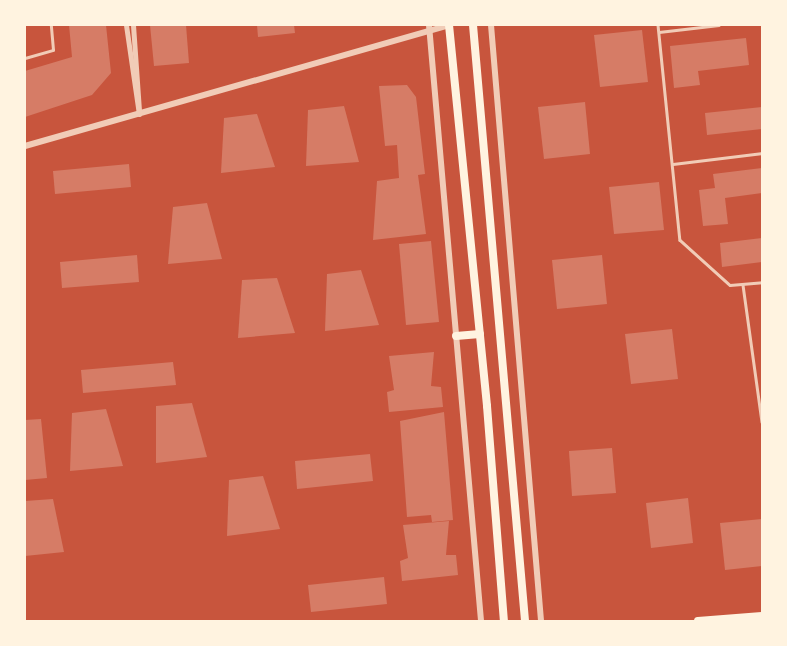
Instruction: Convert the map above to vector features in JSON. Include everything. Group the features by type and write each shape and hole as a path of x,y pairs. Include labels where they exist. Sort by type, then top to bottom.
{"main road":[{"path":"449,25 480,334 504,621"},
{"path":"473,25 525,621"},
{"path":"456,336 480,334"},
{"path":"698,621 762,616"}],"street":[{"path":"126,25 139,114"},
{"path":"133,25 139,114"},
{"path":"25,146 429,28 449,25"},
{"path":"491,25 541,621"},
{"path":"429,28 481,621"}],"lane":[{"path":"25,58 53,50 51,25"},
{"path":"658,25 680,240 730,285 762,282"},
{"path":"659,32 719,25"},
{"path":"673,164 762,153"},
{"path":"743,284 762,422"}],"building":[{"path":"69,25 106,25 111,73 92,95 25,117 25,71 72,57"},
{"path":"150,25 186,25 189,63 154,66"},
{"path":"257,25 294,25 295,33 258,37"},
{"path":"642,30 648,82 600,87 594,35"},
{"path":"746,38 749,65 698,71 700,85 674,88 670,46"},
{"path":"407,85 416,97 425,174 418,175 426,234 373,240 377,181 399,178 397,145 385,146 379,86"},
{"path":"585,102 590,154 544,159 538,107"},
{"path":"344,106 359,162 306,166 308,110"},
{"path":"762,107 762,129 707,135 705,113"},
{"path":"257,114 275,167 221,173 224,118"},
{"path":"129,164 131,187 55,194 53,171"},
{"path":"762,168 762,193 725,198 728,224 703,226 699,190 715,188 713,174"},
{"path":"659,182 664,230 614,234 609,187"},
{"path":"207,203 222,259 168,264 173,207"},
{"path":"762,238 762,262 722,267 720,243"},
{"path":"431,241 439,322 406,325 399,244"},
{"path":"137,255 139,282 62,288 60,262"},
{"path":"602,255 607,304 557,309 552,260"},
{"path":"361,270 379,325 325,331 327,274"},
{"path":"277,278 295,333 238,338 242,280"},
{"path":"672,329 678,379 631,384 625,334"},
{"path":"434,352 431,386 441,387 443,407 389,412 387,392 394,390 389,356"},
{"path":"173,362 176,385 83,393 81,370"},
{"path":"192,403 207,457 156,463 156,406"},
{"path":"106,409 123,466 70,471 72,413"},
{"path":"444,412 453,520 432,522 431,515 407,517 400,421"},
{"path":"41,419 47,478 25,480 25,420"},
{"path":"612,448 616,493 572,496 569,451"},
{"path":"370,454 373,481 297,489 295,461"},
{"path":"263,476 280,529 227,536 229,480"},
{"path":"688,498 693,543 651,548 646,503"},
{"path":"53,499 64,552 25,556 25,501"},
{"path":"762,519 762,566 725,570 720,523"},
{"path":"449,521 446,555 456,555 458,575 402,581 400,561 408,558 403,525"},
{"path":"384,577 387,604 311,612 308,585"}]}
